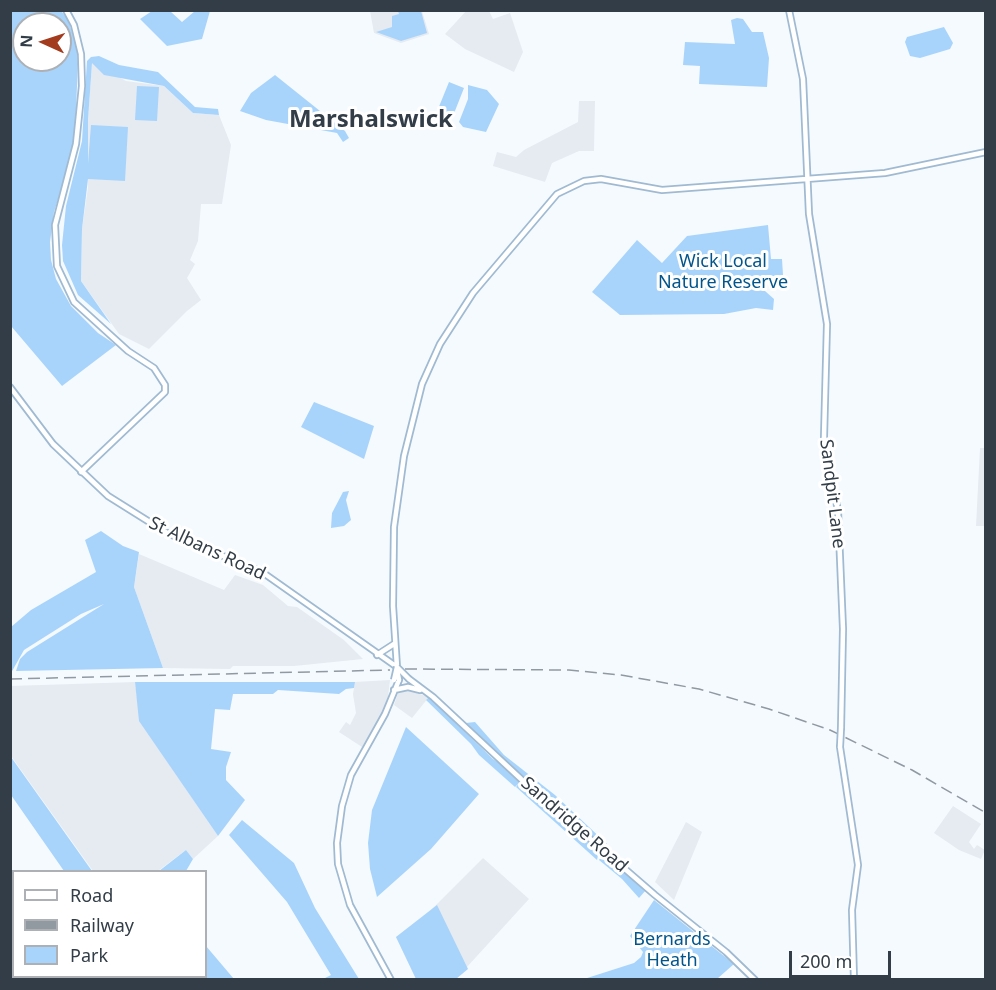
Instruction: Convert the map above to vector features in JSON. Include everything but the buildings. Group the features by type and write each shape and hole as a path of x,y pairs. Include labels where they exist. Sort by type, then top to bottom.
{"street":[{"path":"66,10 74,25 81,54 82,86 76,144 55,225 57,266 74,302 128,351 154,368 165,385 165,392 81,472"},
{"name":"Sandpit Lane","path":"789,10 803,79 806,180 811,233 827,324 824,436 838,511 843,629 840,747 858,865 852,910 854,980"},
{"path":"391,980 350,905 341,878 337,852 339,820 346,790 358,761 385,714 394,690 396,680 394,527 404,456 417,399 434,357 455,319 512,244 557,194 584,181 601,179 662,190 806,180 905,170 986,152"},
{"name":"St Albans Road","path":"10,387 40,428 81,472 116,502 167,533 262,572 395,666"},
{"path":"378,655 394,644"},
{"name":"Sandridge Road","path":"395,666 514,773 655,895 725,951 755,980"},
{"path":"394,690 408,687 424,691"}],"shaded area":[{"path":"467,10 489,11 493,19 510,13 523,52 514,72 465,49 445,34"},
{"path":"370,11 422,11 429,34 401,43 374,33"},
{"path":"92,62 126,81 164,86 193,113 219,115 231,145 222,204 201,204 198,241 190,260 195,264 187,278 201,300 149,349 119,334 81,281 82,229 88,187 88,120"},
{"path":"579,101 595,101 594,151 579,151 552,163 545,182 493,166 497,152 516,157 524,150 578,122"},
{"path":"980,448 985,448 985,526 976,526"},
{"path":"139,554 224,590 235,575 263,585 288,606 297,607 344,640 363,659 294,666 233,666 230,669 163,668 134,587"},
{"path":"390,680 388,697 381,718 362,747 339,732 346,722 350,725 356,713 353,694 355,682"},
{"path":"135,682 140,721 218,836 193,859 186,850 159,870 92,870 11,756 10,686"},
{"path":"405,689 429,697 412,718 394,705 398,693"},
{"path":"953,806 981,824 969,842 974,849 977,845 985,850 981,859 959,850 934,833"},
{"path":"686,822 702,832 674,900 655,882"},
{"path":"483,858 529,899 456,979 416,979 396,937 430,911"}],"green space":[{"path":"10,11 62,12 12,12 12,72 72,72 72,32 77,49 75,131 68,168 54,212 50,242 51,260 56,279 71,306 98,333 116,345 62,386 11,326"},
{"path":"152,11 170,11 182,22 195,11 210,11 202,39 167,46 140,19"},
{"path":"398,11 421,11 427,33 401,41 376,32 392,27 392,16 399,14"},
{"path":"743,19 752,32 763,32 769,58 767,87 699,84 700,66 683,65 685,42 735,44 731,20"},
{"path":"944,27 953,43 950,49 920,58 910,56 905,42 907,37"},
{"path":"99,56 119,65 158,72 195,107 218,109 219,115 193,113 164,86 104,75 92,63 88,164 91,125 128,127 125,181 88,179 82,229 81,281 111,324 78,295 63,261 62,245 66,206 82,141 87,61 91,57"},
{"path":"275,75 345,131 349,138 343,142 337,133 266,120 240,111 251,93"},
{"path":"449,82 464,88 453,116 438,109"},
{"path":"468,85 487,90 499,104 486,132 463,127 459,122 468,99"},
{"path":"137,86 159,87 157,121 135,120"},
{"name":"Wick Local Nature Reserve","path":"768,225 771,259 782,259 783,275 765,277 765,291 774,299 773,310 756,308 724,314 620,315 592,292 637,240 662,263 687,236"},
{"path":"314,402 374,426 364,459 301,427"},
{"path":"349,491 346,500 351,520 344,526 331,528 332,513 343,492"},
{"path":"101,531 123,546 139,552 134,587 163,668 16,671 20,659 27,652 104,604 81,614 24,650 11,673 11,627 31,610 96,572 85,540"},
{"path":"135,682 355,682 354,688 346,689 339,694 278,690 273,694 233,694 230,710 215,709 211,749 231,752 226,767 226,780 245,800 218,836 139,721"},
{"path":"429,697 493,759 507,768 587,839 599,851 597,860 516,787 521,781 515,787 479,755 471,744 426,700"},
{"path":"475,722 504,755 555,795 607,844 603,846 594,840 491,749 466,723"},
{"path":"406,727 479,794 431,849 377,897 370,869 368,843 372,810"},
{"path":"11,757 91,870 63,870 11,795"},
{"path":"242,820 294,863 315,908 359,979 323,979 331,975 287,902 229,835"},
{"path":"186,850 193,859 187,870 160,870"},
{"path":"604,853 646,890 639,898 622,879 599,860"},
{"name":"Bernards Heath","path":"654,900 734,964 717,979 584,979 634,963 641,957 643,952 630,936"},
{"path":"437,905 468,969 456,979 416,979 396,937"},
{"path":"207,947 234,979 203,979 207,978"}],"railway":[{"path":"405,669 569,670 621,675 699,689 769,709 830,730 912,770 986,813"},
{"path":"10,679 390,670"}],"district":[{"name":"Marshalswick","path":"371,120"}]}
